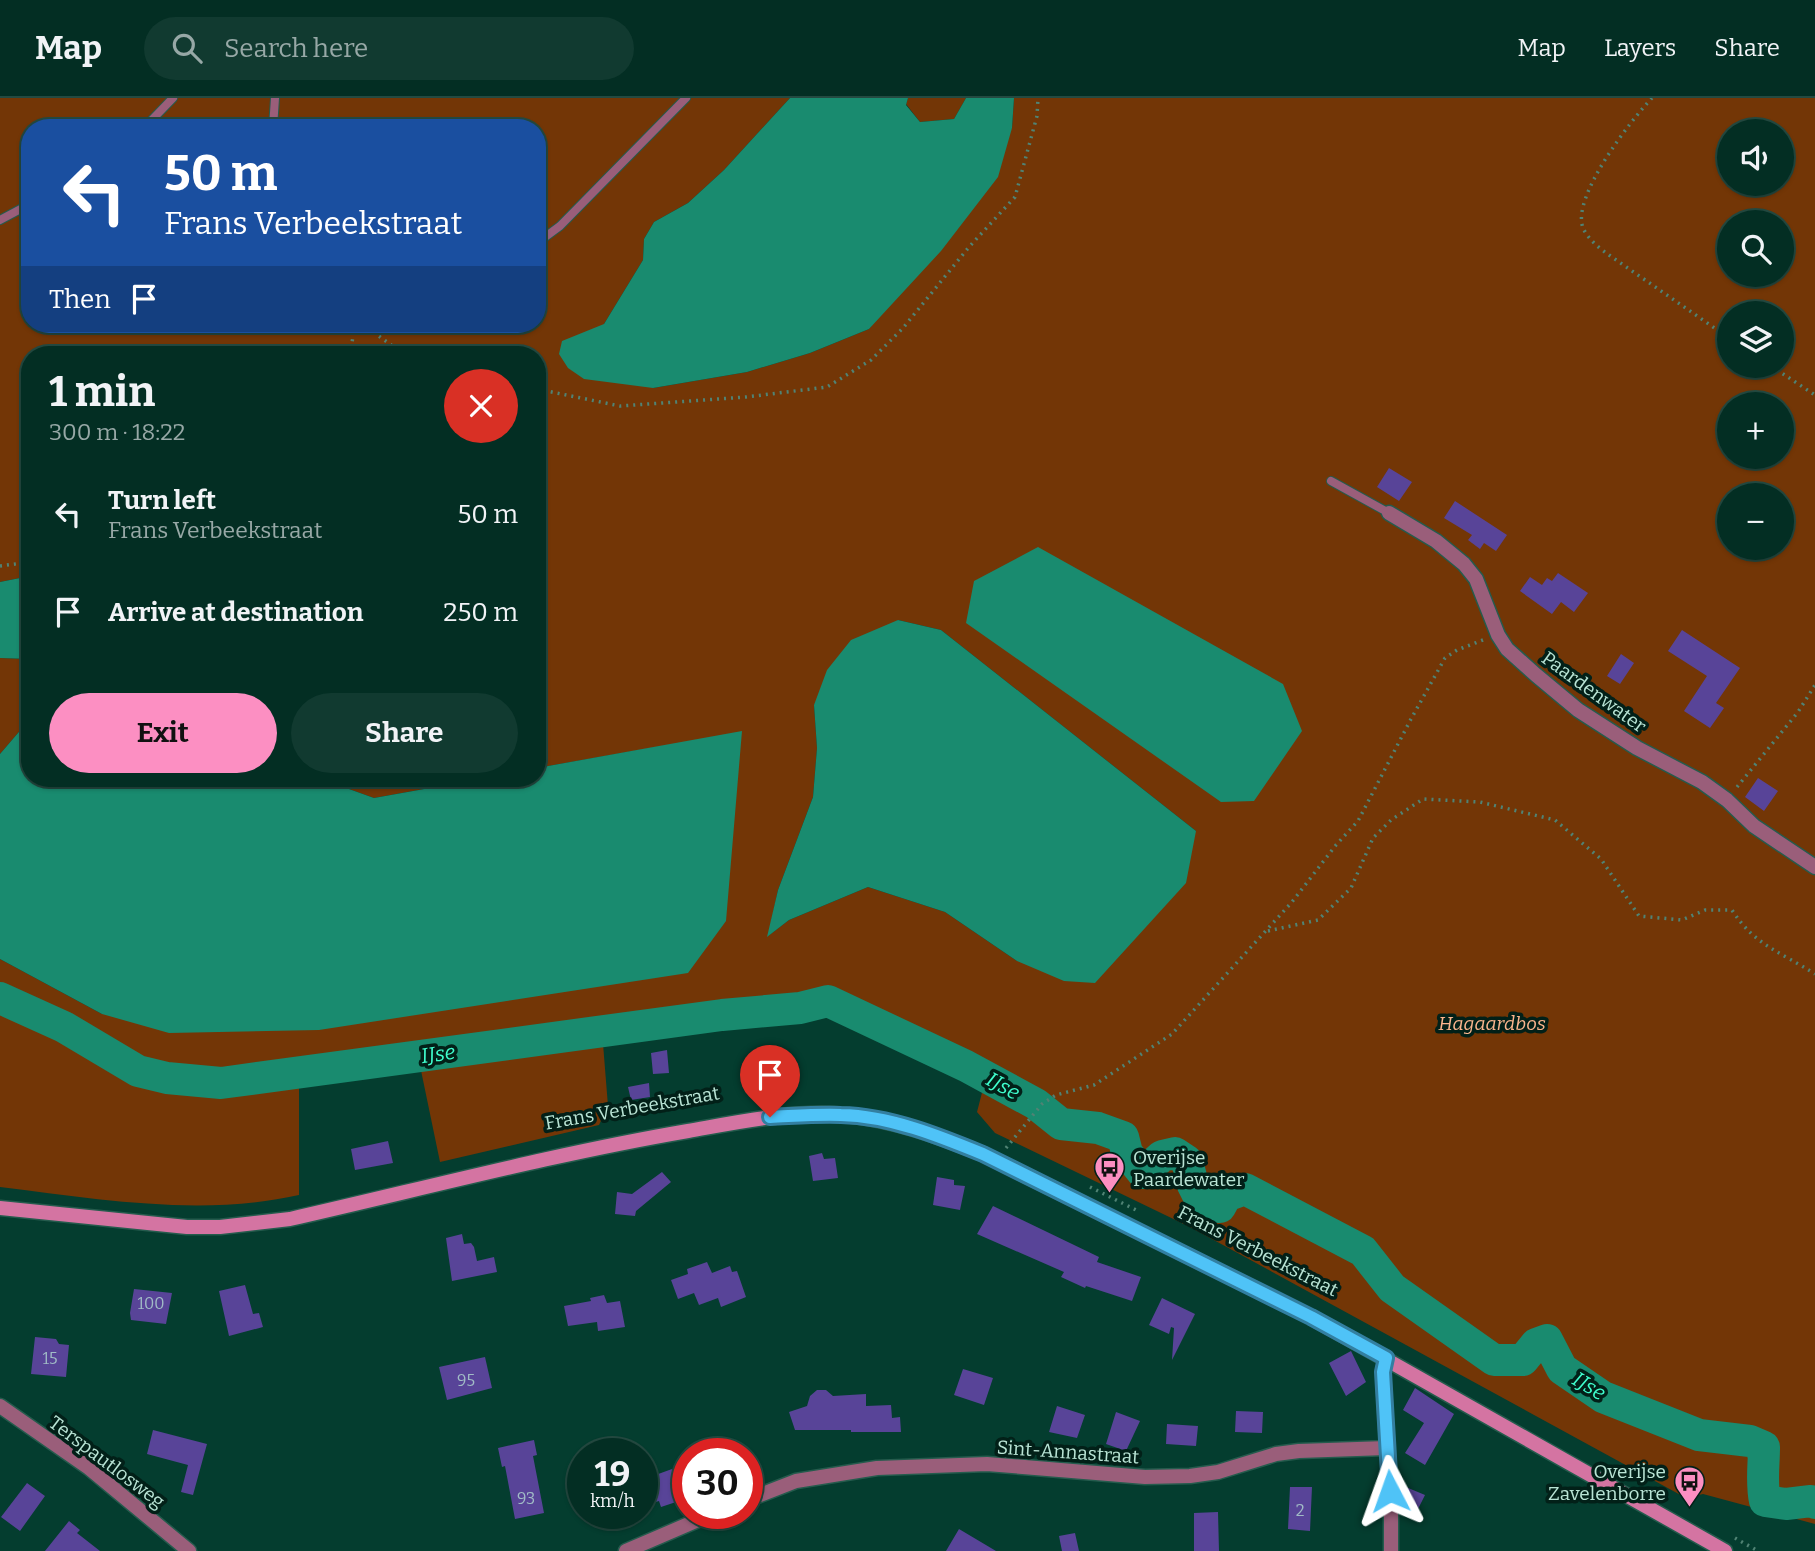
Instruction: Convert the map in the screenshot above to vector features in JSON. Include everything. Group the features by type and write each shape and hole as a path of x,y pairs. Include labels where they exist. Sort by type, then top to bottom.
{"main road":[{"name":"Frans Verbeekstraat","path":"0,1208 187,1227 249,1224 290,1219 603,1145 770,1117 843,1115 908,1127 983,1154 1311,1317 1725,1551"}],"street":[{"name":"Paardenwater","path":"1389,513 1436,541 1464,564 1484,594 1498,635 1507,649 1578,710 1637,748 1702,782 1727,800 1754,826 1815,867"},
{"path":"1386,1358 1383,1372 1391,1551"},
{"name":"Terspautlosweg","path":"0,1406 89,1468 189,1551"},
{"name":"Sint-Annastraat","path":"763,1494 796,1481 877,1468 987,1464 1146,1477 1190,1476 1218,1472 1276,1454 1386,1448"},
{"path":"626,1551 677,1529"}],"lane":[{"path":"153,119 173,98"},
{"path":"274,119 275,98"},
{"path":"546,236 560,226 686,98"},
{"path":"0,220 21,209"},
{"path":"1331,481 1389,513"}],"path":[{"path":"546,390 620,406 746,397 827,387 871,360 879,352 1015,198 1037,116 1038,98"},
{"path":"1652,98 1596,173 1585,195 1581,214 1583,228 1609,256 1717,330"},
{"path":"375,333 393,346"},
{"path":"1789,378 1815,395"},
{"path":"0,566 21,563"},
{"path":"995,1143 1006,1148 1042,1104 1056,1095 1094,1085 1172,1034 1266,932 1358,821 1445,658 1457,650 1498,635"},
{"path":"1727,800 1798,712 1815,685"},
{"path":"1266,932 1318,920 1351,888 1373,838 1391,820 1423,799 1480,802 1555,820 1601,859 1639,916 1682,920 1705,910 1732,910 1744,929 1763,945 1815,974"},
{"path":"1082,1184 1144,1214"},
{"path":"1735,1538 1758,1551"}],"green space":[{"name":"Hagaardbos","path":"0,98 790,98 724,170 688,203 654,222 644,239 643,260 604,324 653,388 747,372 810,353 869,329 1012,128 1014,98 1815,98 1815,1524 1703,1494 1686,1498 1190,1227 995,1133 977,1112 986,1077 828,1001 800,1008 602,1031 608,1106 599,1125 440,1162 418,1056 299,1073 299,1195 225,1205 187,1205 112,1201 0,1187 0,959 102,1014 742,732 546,766 546,346 21,346 21,578 0,582","holes":["898,620 941,630 1196,831 1017,961 945,912 868,887 789,920 768,936 778,890 813,797 817,748 814,705"]},
{"path":"908,98 966,98 954,119 920,122 906,104"},
{"path":"0,658 21,659 21,730 0,754"},
{"path":"347,787 435,787 374,798"}],"shaded area":[{"path":"790,98 908,98 906,105 920,122 954,119 966,98 1014,98 1012,128 998,177 941,251 869,329 810,353 747,372 653,388 584,379 568,368 559,354 562,341 604,324 643,260 644,239 654,222 688,203 724,170"},
{"path":"1038,547 1283,684 1302,731 1254,801 1221,802 966,623 974,581"},
{"path":"21,578 21,659 0,658 0,582"},
{"path":"898,620 941,630 1196,831 1186,883 1095,983 1064,981 1017,961 945,912 868,887 789,920 767,937 778,890 813,797 817,748 814,705 827,670 851,640"},
{"path":"21,730 21,787 347,787 374,798 435,787 546,787 546,766 742,731 726,921 688,973 319,1030 169,1033 102,1014 0,959 0,754"}],"building":[{"path":"1389,468 1412,482 1399,501 1377,487"},
{"path":"1455,501 1507,535 1496,551 1484,543 1480,549 1468,540 1472,535 1444,518"},
{"path":"1558,573 1588,593 1574,612 1561,602 1552,614 1520,591 1530,577 1542,585 1547,578 1552,581"},
{"path":"1682,630 1740,668 1716,703 1724,708 1710,728 1684,711 1707,676 1668,651"},
{"path":"1621,654 1634,663 1620,684 1607,676"},
{"path":"1758,778 1778,791 1764,811 1745,797"},
{"path":"667,1050 669,1073 653,1074 651,1053"},
{"path":"649,1083 650,1097 631,1100 628,1087"},
{"path":"388,1141 393,1163 355,1170 351,1149"},
{"path":"822,1153 824,1159 835,1158 838,1178 813,1181 809,1156"},
{"path":"662,1172 671,1182 636,1211 635,1216 615,1214 617,1192 632,1194"},
{"path":"937,1177 954,1180 954,1185 965,1186 960,1210 933,1205"},
{"path":"993,1206 1099,1257 1097,1262 1141,1277 1132,1301 1086,1286 1085,1288 1061,1277 1064,1272 977,1234"},
{"path":"462,1234 464,1244 471,1243 474,1247 477,1261 494,1257 497,1272 452,1281 446,1238"},
{"path":"707,1262 712,1273 730,1266 732,1272 737,1271 746,1297 721,1307 718,1298 699,1305 694,1293 678,1299 671,1280 688,1274 687,1269"},
{"path":"245,1285 253,1314 259,1313 263,1327 229,1336 219,1291"},
{"path":"134,1289 172,1293 166,1324 131,1320"},
{"path":"604,1295 607,1303 620,1301 625,1327 598,1331 597,1322 568,1326 564,1306 591,1301 590,1298"},
{"path":"1162,1298 1195,1314 1172,1360 1174,1328 1171,1327 1169,1334 1149,1325"},
{"path":"35,1337 56,1339 59,1344 69,1345 66,1377 31,1374"},
{"path":"1351,1351 1366,1382 1346,1396 1329,1363"},
{"path":"485,1357 492,1388 447,1400 439,1367"},
{"path":"963,1369 993,1378 984,1405 954,1395"},
{"path":"1415,1388 1454,1414 1425,1465 1405,1453 1424,1423 1403,1410"},
{"path":"817,1390 826,1390 833,1396 866,1394 866,1406 891,1405 892,1418 900,1417 901,1432 795,1430 789,1412 807,1406 810,1396"},
{"path":"1057,1406 1085,1415 1077,1438 1049,1432"},
{"path":"1236,1411 1263,1412 1262,1433 1235,1432"},
{"path":"1116,1412 1140,1421 1126,1451 1106,1444"},
{"path":"1167,1424 1198,1426 1196,1446 1166,1444"},
{"path":"153,1430 207,1444 193,1495 181,1492 188,1465 147,1454"},
{"path":"534,1440 537,1455 533,1456 544,1513 515,1519 505,1466 502,1467 498,1448"},
{"path":"672,1469 672,1503 661,1507 658,1501 658,1474"},
{"path":"27,1483 45,1496 20,1531 1,1517"},
{"path":"1401,1485 1425,1495 1418,1509 1401,1503"},
{"path":"1290,1487 1312,1487 1310,1531 1288,1529"},
{"path":"1218,1512 1219,1551 1194,1551 1194,1513"},
{"path":"69,1521 80,1530 77,1533 100,1551 45,1551"},
{"path":"959,1529 996,1551 946,1551"},
{"path":"1075,1533 1079,1551 1062,1551 1059,1536"}],"waterway":[{"name":"IJse","path":"0,998 64,1027 138,1071 167,1078 221,1083 722,1015 800,1008 828,1001 966,1066 1036,1104 1061,1124 1098,1128 1123,1137 1127,1153 1143,1173 1162,1156 1175,1153 1187,1161 1193,1185 1203,1205 1220,1207 1226,1196 1245,1189 1363,1251 1392,1288 1494,1360 1523,1360 1536,1344 1547,1340 1562,1369 1603,1397 1699,1435 1750,1441 1764,1447 1765,1501 1786,1504 1811,1501 1815,1503"}],"place":[{"name":"Overijse Paardewater","path":"1110,1195"},
{"name":"Overijse Zavelenborre","path":"1689,1509"}],"route":[{"path":"770,1117 843,1115 908,1127 947,1139 983,1154 1311,1317 1386,1358 1383,1372 1390,1491"}]}
